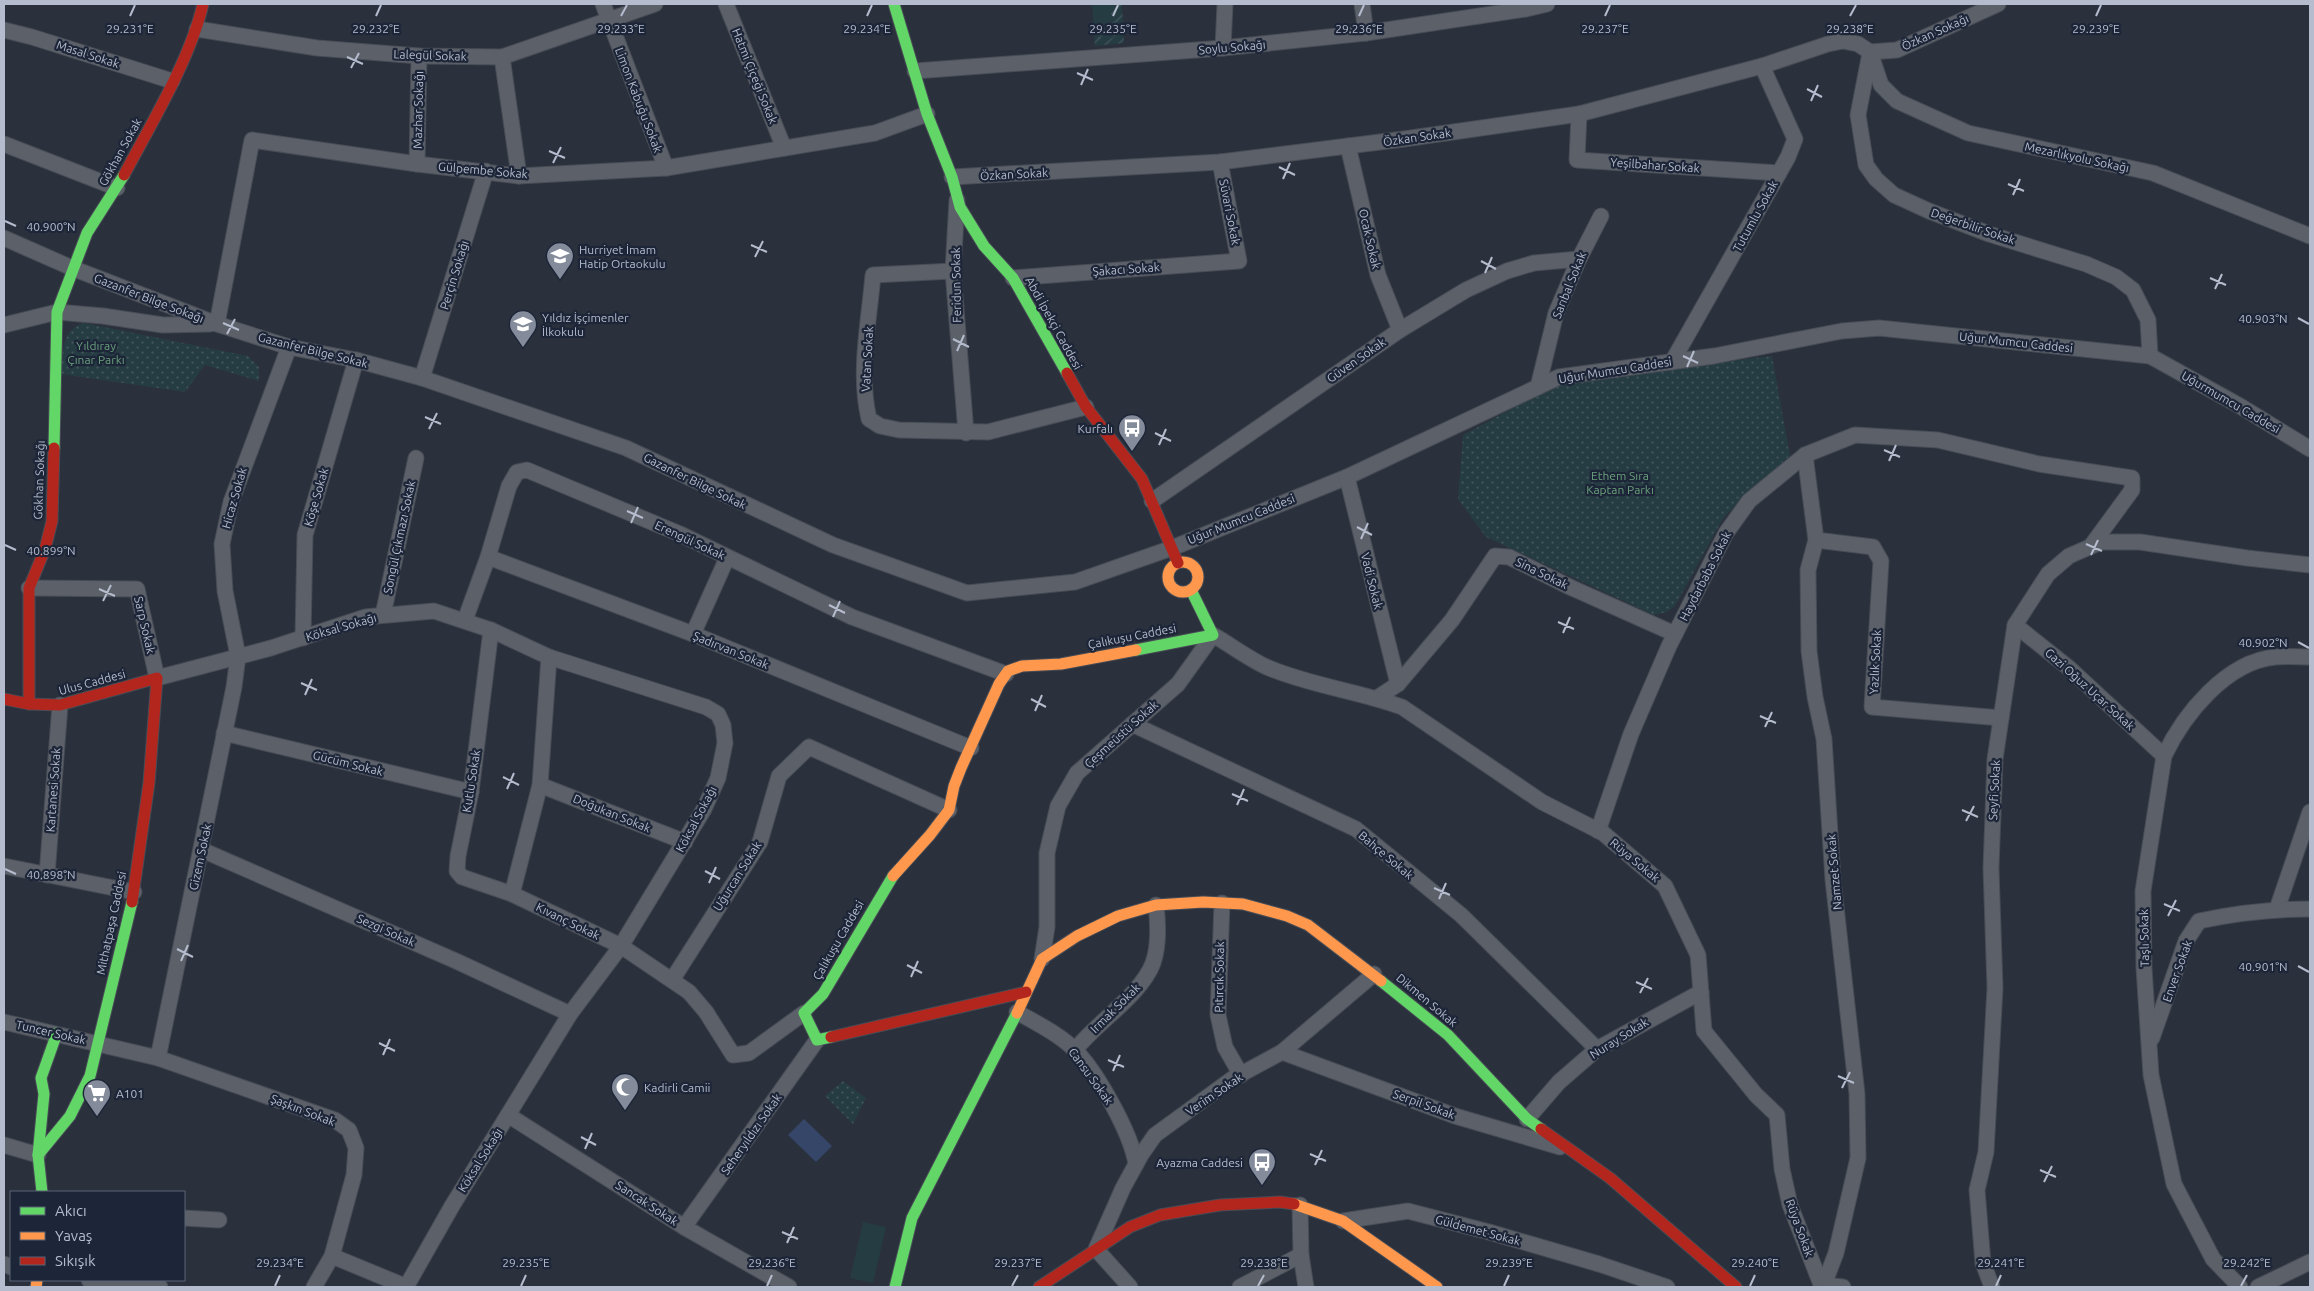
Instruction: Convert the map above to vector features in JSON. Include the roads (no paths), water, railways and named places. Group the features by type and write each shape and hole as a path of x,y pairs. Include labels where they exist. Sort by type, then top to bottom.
{"street":[{"name":"Gökhan Sokak","path":"57,312 72,268 87,233 117,188 152,123 197,30 203,4"},
{"name":"Limon Kabuğu Sokak","path":"603,4 666,168"},
{"name":"Lalegül Sokak","path":"197,30 317,48 419,56 502,57 655,4"},
{"name":"Hatmi Çiçeği Sokak","path":"726,4 784,148"},
{"name":"Abdi İpekçi Caddesi","path":"894,4 926,114 952,177 960,207 984,246 1013,278 1086,407 1142,479 1178,563"},
{"path":"1222,48 1225,4"},
{"path":"1362,4 1366,33"},
{"name":"Soylu Sokağı","path":"915,71 1222,48 1366,33 1474,10 1526,9 1547,4"},
{"name":"Özkan Sokağı","path":"1870,52 1897,50 1998,4"},
{"name":"Masal Sokak","path":"4,30 172,81"},
{"name":"Özkan Sokak","path":"952,177 1220,162 1348,146 1579,114 1762,66 1828,44 1843,41 1858,44 1870,52"},
{"name":"Mezarlıkyolu Sokağı","path":"1870,52 1881,85 1897,100 1968,133 2153,173 2310,236"},
{"name":"Değerbilir Sokak","path":"1870,52 1858,114 1866,165 1876,179 1894,196 1929,211 1989,234 2086,264 2116,277 2133,290 2148,320 2150,356"},
{"name":"Mazhar Sokağı","path":"417,164 419,56"},
{"path":"502,57 518,176"},
{"name":"Tutumlu Sokak","path":"1672,362 1779,172 1794,139 1762,66"},
{"name":"Gülpembe Sokak","path":"217,324 252,140 417,164 518,176 666,168 874,133 926,114"},
{"name":"Yeşilbahar Sokak","path":"1579,114 1577,160 1779,172"},
{"path":"4,144 117,188"},
{"name":"Ocak Sokak","path":"1348,146 1378,274 1400,330"},
{"name":"Süvari Sokak","path":"1220,162 1239,261"},
{"name":"Perçin Sokağı","path":"422,378 486,172"},
{"name":"Feridun Sokak","path":"957,196 953,271 966,433"},
{"name":"Sarıbal Sokak","path":"1538,387 1556,313 1579,259 1601,216"},
{"name":"Gazanfer Bilge Sokağı","path":"4,238 72,268 217,324"},
{"name":"Güven Sokak","path":"1152,501 1400,330 1466,290 1507,271 1534,262 1579,259"},
{"name":"Şakacı Sokak","path":"1013,278 1239,261"},
{"name":"Vatan Sokak","path":"953,271 873,275 864,380 869,419 880,426 899,430 988,432 1086,407"},
{"name":"Gazanfer Bilge Sokağı","path":"4,325 57,312 103,316 163,325 217,324"},
{"name":"Gökhan Sokağı","path":"30,704 29,588 45,550 52,521 57,312"},
{"name":"Gazanfer Bilge Sokak","path":"217,324 289,347 356,360 422,378 626,448 833,545 967,593 1075,582 1172,548"},
{"name":"Uğur Mumcu Caddesi","path":"1172,548 1347,477 1559,377 1714,356 1842,331 1879,328 2150,356"},
{"name":"Hicaz Sokak","path":"238,656 225,591 222,544 231,502 239,477 289,347"},
{"name":"Uğurmumcu Caddesi","path":"2150,356 2240,406 2310,450"},
{"name":"Köşe Sokak","path":"303,638 305,535 356,360"},
{"name":"Haydarbaba Sokak","path":"1598,831 1631,734 1675,634 1726,533 1749,501 1805,455 1855,435 1938,440 2039,464 2132,478 2132,490 2090,546"},
{"name":"Namzet Sokak","path":"1805,455 1816,540 1808,570 1809,651 1815,697 1824,739 1833,880 1857,1094 1858,1158 1836,1253 1823,1286"},
{"name":"Songül Çıkmazı Sokak","path":"383,615 416,458"},
{"name":"Erengül Sokak","path":"465,620 488,558 509,486 517,472 527,470 680,534 852,617 1006,674"},
{"name":"Vadi Sokak","path":"1347,477 1398,684"},
{"name":"Yazlık Sokak","path":"1816,540 1873,547 1881,561 1872,707 2001,718"},
{"name":"Seyfi Sokak","path":"1992,1287 1983,1263 1977,1190 1986,1152 1991,1090 1995,988 1991,858 1995,759 2015,625 2048,574 2069,556 2101,542 2140,542 2246,558 2310,565"},
{"name":"Sina Sokak","path":"1377,698 1398,684 1452,620 1495,556 1509,557 1572,588 1675,634"},
{"name":"Şadırvan Sokak","path":"488,558 693,634 971,748"},
{"path":"693,634 727,558"},
{"path":"1188,562 1196,568 1198,578 1191,590 1177,590 1170,583 1171,569 1178,563 1188,562"},
{"name":"Sarp Sokak","path":"29,588 137,589 157,678"},
{"path":"1191,590 1213,635"},
{"name":"Köksal Sokağı","path":"157,678 303,638 365,617 434,611 491,630 549,657 706,707 718,714 723,725 725,743 718,778 704,809 621,946 570,1014 452,1206 407,1287"},
{"name":"Gazi Oğuz Uçar Sokak","path":"2015,625 2069,668 2164,756"},
{"name":"Kutlu Sokak","path":"491,630 471,792 457,870 462,877 473,882 512,894"},
{"name":"Rüya Sokak","path":"1213,635 1268,668 1334,689 1377,698 1402,706 1542,802 1598,831 1665,886 1698,955 1704,1031 1756,1096 1777,1115 1782,1169 1790,1206 1823,1286"},
{"name":"Çalıkuşu Caddesi","path":"804,1013 822,994 844,961 859,930 892,877 930,835 948,810 954,786 999,684 1008,671 1022,666 1061,664 1213,635"},
{"name":"Çeşmeüstü Sokak","path":"1026,992 1042,960 1047,928 1047,853 1058,806 1077,773 1178,684 1213,635"},
{"name":"Gizem Sokak","path":"158,1058 202,850 238,656"},
{"path":"512,894 540,785 549,657"},
{"name":"Taşlı Sokak","path":"2240,1287 2213,1259 2174,1184 2151,1075 2144,968 2143,891 2164,756 2170,743 2210,690 2247,665 2274,657 2310,657"},
{"name":"Ulus Caddesi","path":"4,699 30,704 60,705 157,678"},
{"name":"Mithatpaşa Caddesi","path":"38,1155 71,1118 95,1065 98,1042 134,892 149,782 157,678"},
{"name":"Kartanesi Sokak","path":"47,875 60,705"},
{"name":"Bahçe Sokak","path":"1132,724 1356,829 1461,915 1597,1049"},
{"name":"Gücüm Sokak","path":"224,733 471,792"},
{"name":"Uğurcan Sokak","path":"672,980 760,842 779,776 809,748 948,810"},
{"name":"Doğukan Sokak","path":"540,785 685,842"},
{"path":"2278,909 2310,812"},
{"name":"Sezgi Sokak","path":"202,850 456,961 570,1014"},
{"path":"4,866 134,892"},
{"name":"Kıvanç Sokak","path":"512,894 621,946 689,992 706,1012 733,1055 749,1053 804,1013"},
{"name":"Pıtırcık Sokak","path":"1222,903 1218,1015 1226,1048 1241,1075"},
{"name":"Dikmen Sokak","path":"1042,960 1077,936 1118,916 1156,905 1243,904 1287,916 1308,926 1374,974 1448,1035 1527,1119 1610,1178 1736,1287"},
{"name":"Irmak Sokak","path":"1075,1050 1085,1037 1136,990 1153,963 1158,924 1156,905"},
{"name":"Enver Sokak","path":"2150,1044 2186,941 2199,921 2231,914 2310,908"},
{"name":"Verim Sokak","path":"1096,1249 1136,1164 1155,1135 1232,1079 1282,1052 1374,974"},
{"path":"804,1013 817,1040 1026,992"},
{"path":"895,1287 912,1218 1026,992"},
{"name":"Nuray Sokak","path":"1527,1119 1559,1082 1597,1049 1701,992"},
{"name":"Cansu Sokak","path":"1017,1012 1048,1030 1075,1050 1111,1102 1134,1150 1136,1164"},
{"name":"Tuncer Sokak","path":"4,1022 98,1042"},
{"path":"42,1191 38,1155 44,1094 42,1078 56,1033"},
{"name":"Seheryıldızı Sokak","path":"684,1227 817,1040"},
{"name":"Şaşkın Sokak","path":"98,1042 158,1058 335,1120 349,1130 356,1148 354,1175 332,1256 314,1287"},
{"name":"Serpil Sokak","path":"1282,1052 1455,1116 1567,1149"},
{"name":"Sancak Sokak","path":"508,1115 684,1227 789,1287"},
{"path":"4,1146 38,1155"},
{"path":"1039,1287 1130,1227 1160,1215 1220,1205 1280,1202 1300,1205 1343,1221 1436,1287"},
{"path":"1300,1205 1302,1255 1306,1287"},
{"name":"Güldemet Sokak","path":"1343,1221 1408,1211 1526,1243 1667,1287"},
{"path":"185,1218 219,1220"},
{"path":"1096,1249 1130,1287"},
{"path":"1240,1287 1302,1255"},
{"path":"332,1256 407,1287"},
{"path":"1059,1287 1076,1261"},
{"path":"2258,1287 2310,1262"},
{"path":"99,1281 160,1287"},
{"path":"1823,1286 1843,1287"}],"water":[{"path":"804,1119 832,1146 816,1162 788,1135"}],"place":[{"name":"Hurriyet İmam Hatip Ortaokulu","path":"560,280"},
{"name":"Yıldız İşçimenler İlkokulu","path":"523,348"},
{"name":"Kurfalı","path":"1132,452"},
{"name":"Kadirli Camii","path":"625,1111"},
{"name":"A101","path":"97,1117"},
{"name":"Ayazma Caddesi","path":"1262,1186"}],"park label":[{"name":"Yıldıray Çınar Parkı","path":"96,352"},
{"name":"Ethem Sıra Kaptan Parkı","path":"1620,482"}]}
